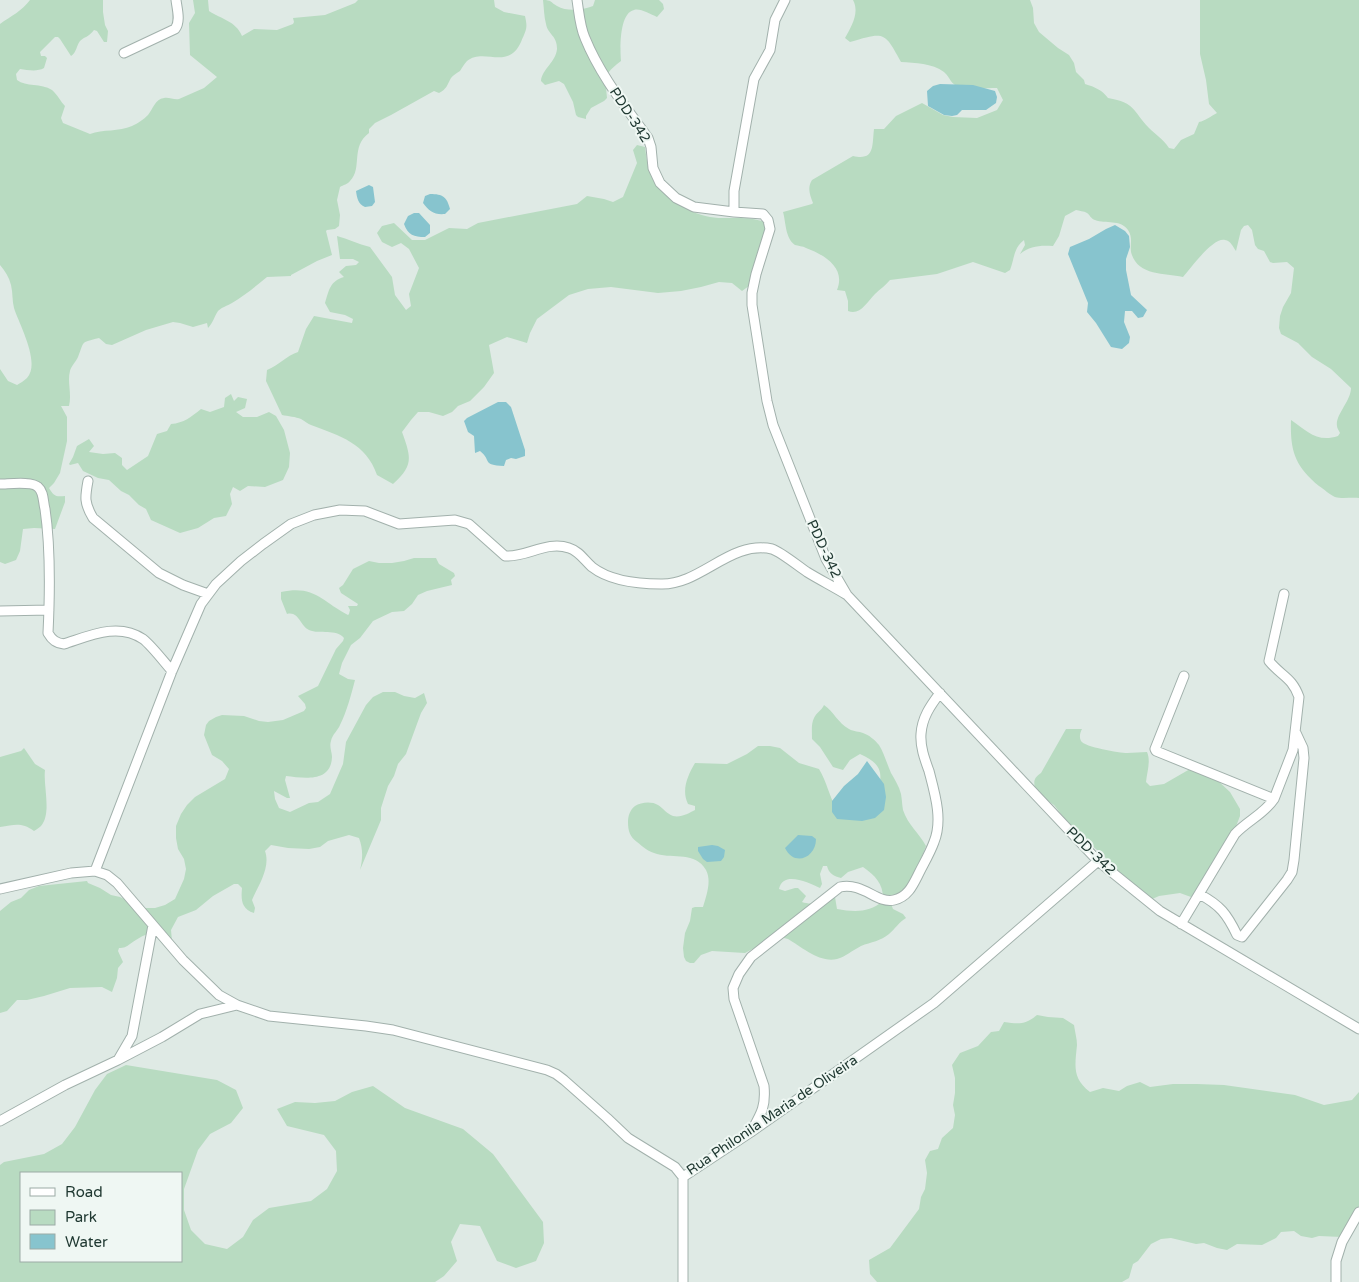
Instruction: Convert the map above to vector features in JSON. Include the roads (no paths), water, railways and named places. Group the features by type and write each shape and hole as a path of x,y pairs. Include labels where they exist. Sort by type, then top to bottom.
{"street":[{"path":"124,53 175,29 178,25 176,0"},
{"name":"PDD-342","path":"577,0 584,37 606,79 648,138 651,147 652,168 660,182 676,198 694,207 763,214 768,220 770,229 752,293 752,306 767,401 773,425 826,560 847,595 1098,861 1160,911 1359,1029"},
{"path":"734,212 734,191 754,79 770,50 775,20 785,0"},
{"path":"88,480 85,495 86,508 93,518 159,573 183,585 208,594"},
{"path":"0,484 30,483 39,487 42,492 47,525 50,579 48,633 52,640 57,644 64,644 102,632 118,630 132,633 144,640 172,671"},
{"path":"95,872 172,671 201,604 216,584 241,561 291,524 314,514 340,510 365,511 399,524 455,520 469,524 505,556 518,555 556,546 568,547 577,552 593,567 608,576 622,580 663,584 682,581 739,552 759,548 774,550 808,573 847,595"},
{"path":"1181,924 1235,834 1259,815 1274,799 1293,750 1299,697 1291,682 1269,661 1284,594"},
{"path":"0,611 49,610"},
{"path":"1184,676 1156,751 1274,799"},
{"path":"751,1132 762,1111 765,1100 764,1086 734,999 733,988 739,974 751,958 840,887 854,886 886,900 893,900 904,896 911,888 934,842 938,829 938,812 934,789 922,748 921,735 924,720 930,706 940,693"},
{"path":"1199,894 1213,901 1227,916 1236,935 1242,937 1292,872 1304,758 1295,730"},
{"name":"Rua Philonila Maria de Oliveira","path":"0,889 71,873 95,872 107,875 117,883 183,960 219,995 237,1005 269,1016 393,1030 547,1070 564,1080 628,1138 676,1168 683,1177 751,1132 934,1002 1098,861"},
{"path":"118,1060 132,1036 153,926"},
{"path":"0,1121 65,1085 118,1060 200,1014 237,1005"},
{"path":"683,1177 683,1282"},
{"path":"1336,1282 1336,1261 1342,1242 1359,1212"}],"water":[{"path":"940,84 973,85 995,91 996,103 986,110 962,110 957,115 944,115 928,106 927,91 933,86"},
{"path":"369,185 373,187 375,202 372,206 365,207 359,202 356,191"},
{"path":"430,194 446,199 450,209 445,214 432,212 423,203 425,196"},
{"path":"419,213 430,225 430,233 425,237 412,235 407,231 404,224 408,216"},
{"path":"1115,225 1129,236 1130,247 1126,259 1126,270 1131,295 1147,310 1143,317 1138,318 1132,311 1125,311 1124,322 1130,337 1129,343 1122,349 1111,347 1087,312 1088,303 1068,254 1070,247"},
{"path":"498,402 506,402 511,407 525,450 525,456 506,460 504,466 489,463 480,451 475,453 474,436 468,432 464,421"},
{"path":"867,761 884,784 886,797 884,810 875,818 862,821 837,819 832,812 832,801 844,786 858,774"},
{"path":"798,835 812,836 816,839 815,846 809,855 799,859 789,854 785,848"},
{"path":"712,845 725,850 721,861 707,862 698,851 698,847"}]}
